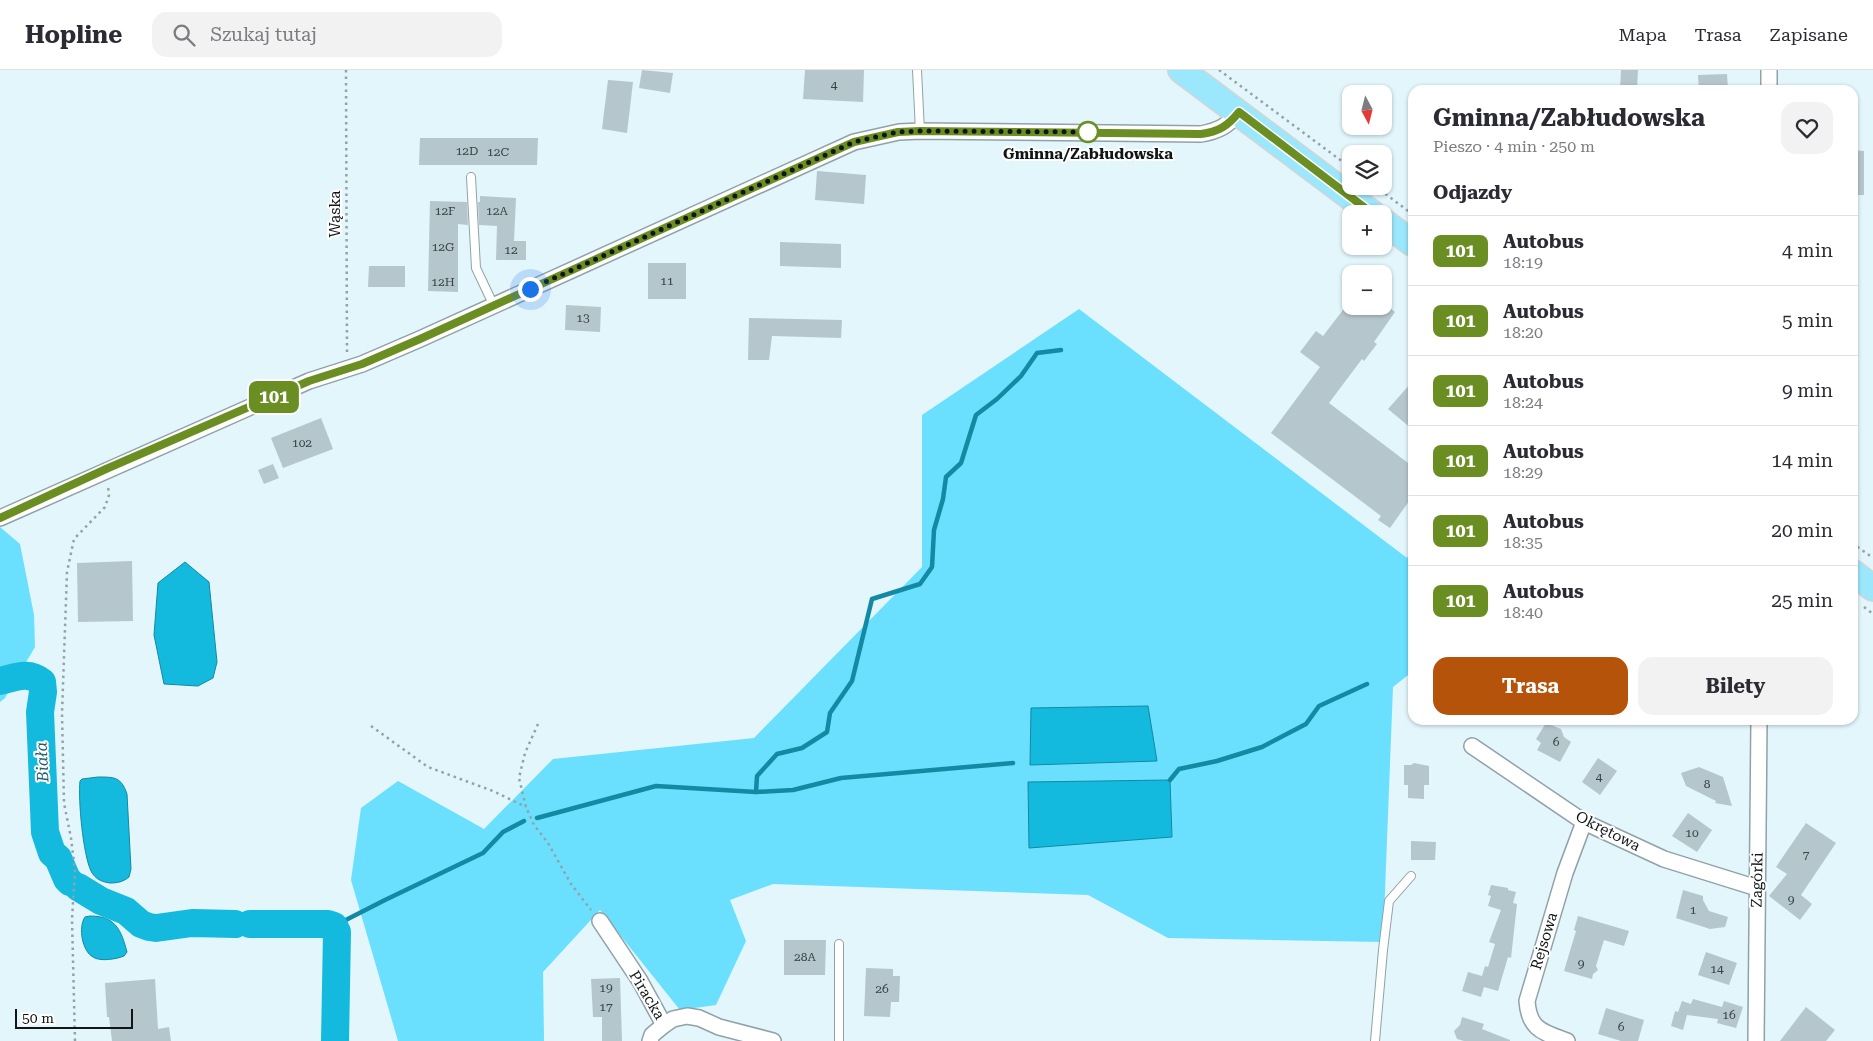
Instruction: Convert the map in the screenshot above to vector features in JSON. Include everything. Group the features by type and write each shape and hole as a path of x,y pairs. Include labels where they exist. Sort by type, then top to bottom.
{"highway":[{"path":"1182,70 1361,205"},
{"path":"1392,228 1408,240"},
{"path":"1858,577 1873,588"}],"street":[{"path":"1769,70 1769,85"},
{"path":"0,518 106,469 309,381 362,364 494,306 854,142 892,133 920,131 1201,134 1221,129 1231,123 1239,112"},
{"name":"Zagórki","path":"1756,1041 1759,725"},
{"name":"Okrętowa","path":"1472,746 1584,822 1664,858 1757,888"},
{"name":"Rejsowa","path":"1567,1041 1542,1032 1532,1024 1527,1001 1565,873 1584,822"},
{"name":"Piracka","path":"600,921 640,981 664,1025 673,1019 687,1016 700,1018 719,1027 773,1041"},
{"path":"650,1041 652,1035 664,1025"}],"lane":[{"path":"917,70 920,131"},
{"path":"470,177 476,268 494,306"},
{"path":"1375,1041 1389,901 1411,876"},
{"path":"839,944 839,1041"}],"path":[{"name":"Wąska","path":"346,70 347,358"},
{"path":"1219,70 1342,161"},
{"path":"1387,195 1408,211"},
{"path":"75,1041 72,920 75,871 64,803 62,734 67,572 74,539 105,507 108,495 106,469"},
{"path":"1858,547 1873,558"},
{"path":"538,724 525,753 519,778 526,807 534,824 558,858 571,884 600,921"},
{"path":"371,726 428,768 493,791 526,807"}],"shaded area":[{"path":"1079,309 1407,558 1408,556 1408,675 1393,687 1383,942 1168,938 1088,895 773,884 730,900 746,941 716,1005 680,1010 600,910 543,972 544,1041 398,1041 351,880 361,808 398,781 484,829 553,759 754,738 922,567 922,415"},
{"path":"0,527 20,544 34,615 35,647 5,698 0,702"},
{"path":"185,562 209,582 217,662 213,678 198,686 164,684 154,635 158,583"},
{"path":"1148,706 1157,761 1030,765 1031,708"},
{"path":"98,777 117,779 127,794 131,869 129,877 118,882 104,882 95,876 88,863 83,840 80,813 80,781 82,779"},
{"path":"1170,780 1172,837 1029,848 1028,782"},
{"path":"85,917 105,918 116,925 127,952 124,956 104,960 96,959 89,954 82,938 82,927"}],"building":[{"path":"642,70 673,73 670,93 639,88"},
{"path":"805,70 864,70 863,102 803,99"},
{"path":"1621,70 1638,70 1637,85 1620,85"},
{"path":"1727,74 1728,85 1699,85 1698,75"},
{"path":"608,80 633,82 627,133 602,129"},
{"path":"420,138 538,138 537,165 419,165"},
{"path":"1858,150 1864,151 1864,195 1858,195"},
{"path":"817,171 866,175 864,204 815,200"},
{"path":"480,196 516,198 514,241 526,241 526,260 496,260 497,226 479,225 478,202 480,202"},
{"path":"430,201 467,202 468,225 458,224 458,292 428,291"},
{"path":"780,242 841,244 841,268 780,266"},
{"path":"648,263 686,263 686,299 648,299"},
{"path":"369,266 405,266 405,287 368,287"},
{"path":"566,305 601,307 600,332 565,330"},
{"path":"1392,309 1395,312 1374,342 1377,344 1364,361 1362,359 1329,403 1408,463 1408,503 1390,528 1378,520 1381,516 1271,433 1320,367 1300,352 1316,331 1323,336 1342,311 1342,315 1392,315"},
{"path":"749,318 842,320 841,338 772,336 769,360 748,360"},
{"path":"1408,386 1408,426 1388,409"},
{"path":"321,418 333,449 283,468 271,438"},
{"path":"273,464 279,478 264,484 258,470"},
{"path":"132,561 133,621 78,622 77,563"},
{"path":"1545,725 1551,725 1561,729 1564,737 1571,742 1560,762 1537,750 1541,743 1536,739"},
{"path":"1598,758 1617,771 1600,795 1582,782"},
{"path":"1414,763 1429,766 1429,785 1424,785 1424,799 1408,798 1408,785 1404,785 1404,765"},
{"path":"1699,767 1723,777 1732,806 1715,803 1716,801 1686,786 1681,773"},
{"path":"1688,813 1712,830 1697,852 1672,836"},
{"path":"1806,823 1836,843 1801,895 1812,904 1800,920 1769,896 1787,874 1776,867"},
{"path":"1411,841 1436,842 1435,860 1411,860"},
{"path":"1491,885 1508,888 1508,890 1516,892 1513,903 1517,904 1511,958 1508,957 1498,991 1484,987 1481,997 1462,991 1468,972 1482,976 1485,966 1488,967 1495,944 1489,942 1501,910 1488,906 1491,896 1488,895"},
{"path":"1683,890 1703,896 1709,911 1728,917 1725,927 1710,929 1676,918"},
{"path":"1578,916 1629,931 1624,946 1604,940 1596,966 1598,970 1593,974 1592,979 1564,971 1576,931 1574,930"},
{"path":"784,940 826,940 825,975 784,975"},
{"path":"1706,952 1737,963 1729,985 1698,975"},
{"path":"866,968 893,969 893,976 900,976 899,1002 891,1002 890,1017 864,1016"},
{"path":"620,978 622,1041 602,1041 602,1017 593,1017 591,979"},
{"path":"155,979 158,1029 169,1027 171,1041 112,1041 109,1017 107,1017 105,983"},
{"path":"1693,999 1722,1007 1724,1001 1743,1007 1736,1028 1717,1023 1718,1019 1687,1015 1683,1030 1671,1026 1675,1011 1678,1012 1682,1001 1691,1004"},
{"path":"1806,1007 1835,1030 1826,1041 1780,1041"},
{"path":"1606,1008 1644,1020 1638,1041 1621,1041 1598,1034"},
{"path":"1462,1017 1484,1024 1482,1029 1510,1041 1464,1041 1457,1039 1454,1031 1460,1025"}],"waterway":[{"path":"756,792 757,776 777,754 802,748 827,732 830,713 852,681 872,599 920,584 932,567 934,530 943,499 946,477 961,463 976,415 997,399 1021,376 1037,353 1061,350"},
{"name":"Biała","path":"0,681 27,676 42,682 43,692 40,712 45,832 52,853 58,858 70,882"},
{"path":"1170,780 1179,769 1217,761 1262,747 1306,724 1319,706 1367,684"},
{"path":"537,818 656,786 756,792 793,790 841,778 1013,763"},
{"path":"334,926 483,853 503,832 524,821"},
{"name":"Biała","path":"78,887 101,901 126,911 141,924 149,927 156,928 192,923 235,924"},
{"name":"Biała","path":"250,924 328,924 334,926 337,932 335,1041"}],"bus line":[{"name":"101","path":"0,518 106,469 309,381 362,364 420,339 854,142 878,136 898,132 920,131 1201,134 1221,129 1231,123 1239,112 1361,205"}],"place":[{"name":"Gminna/Zabłudowska","path":"1088,132"}],"route":[{"path":"530,289 854,142 898,132 920,131 1088,132"}]}
